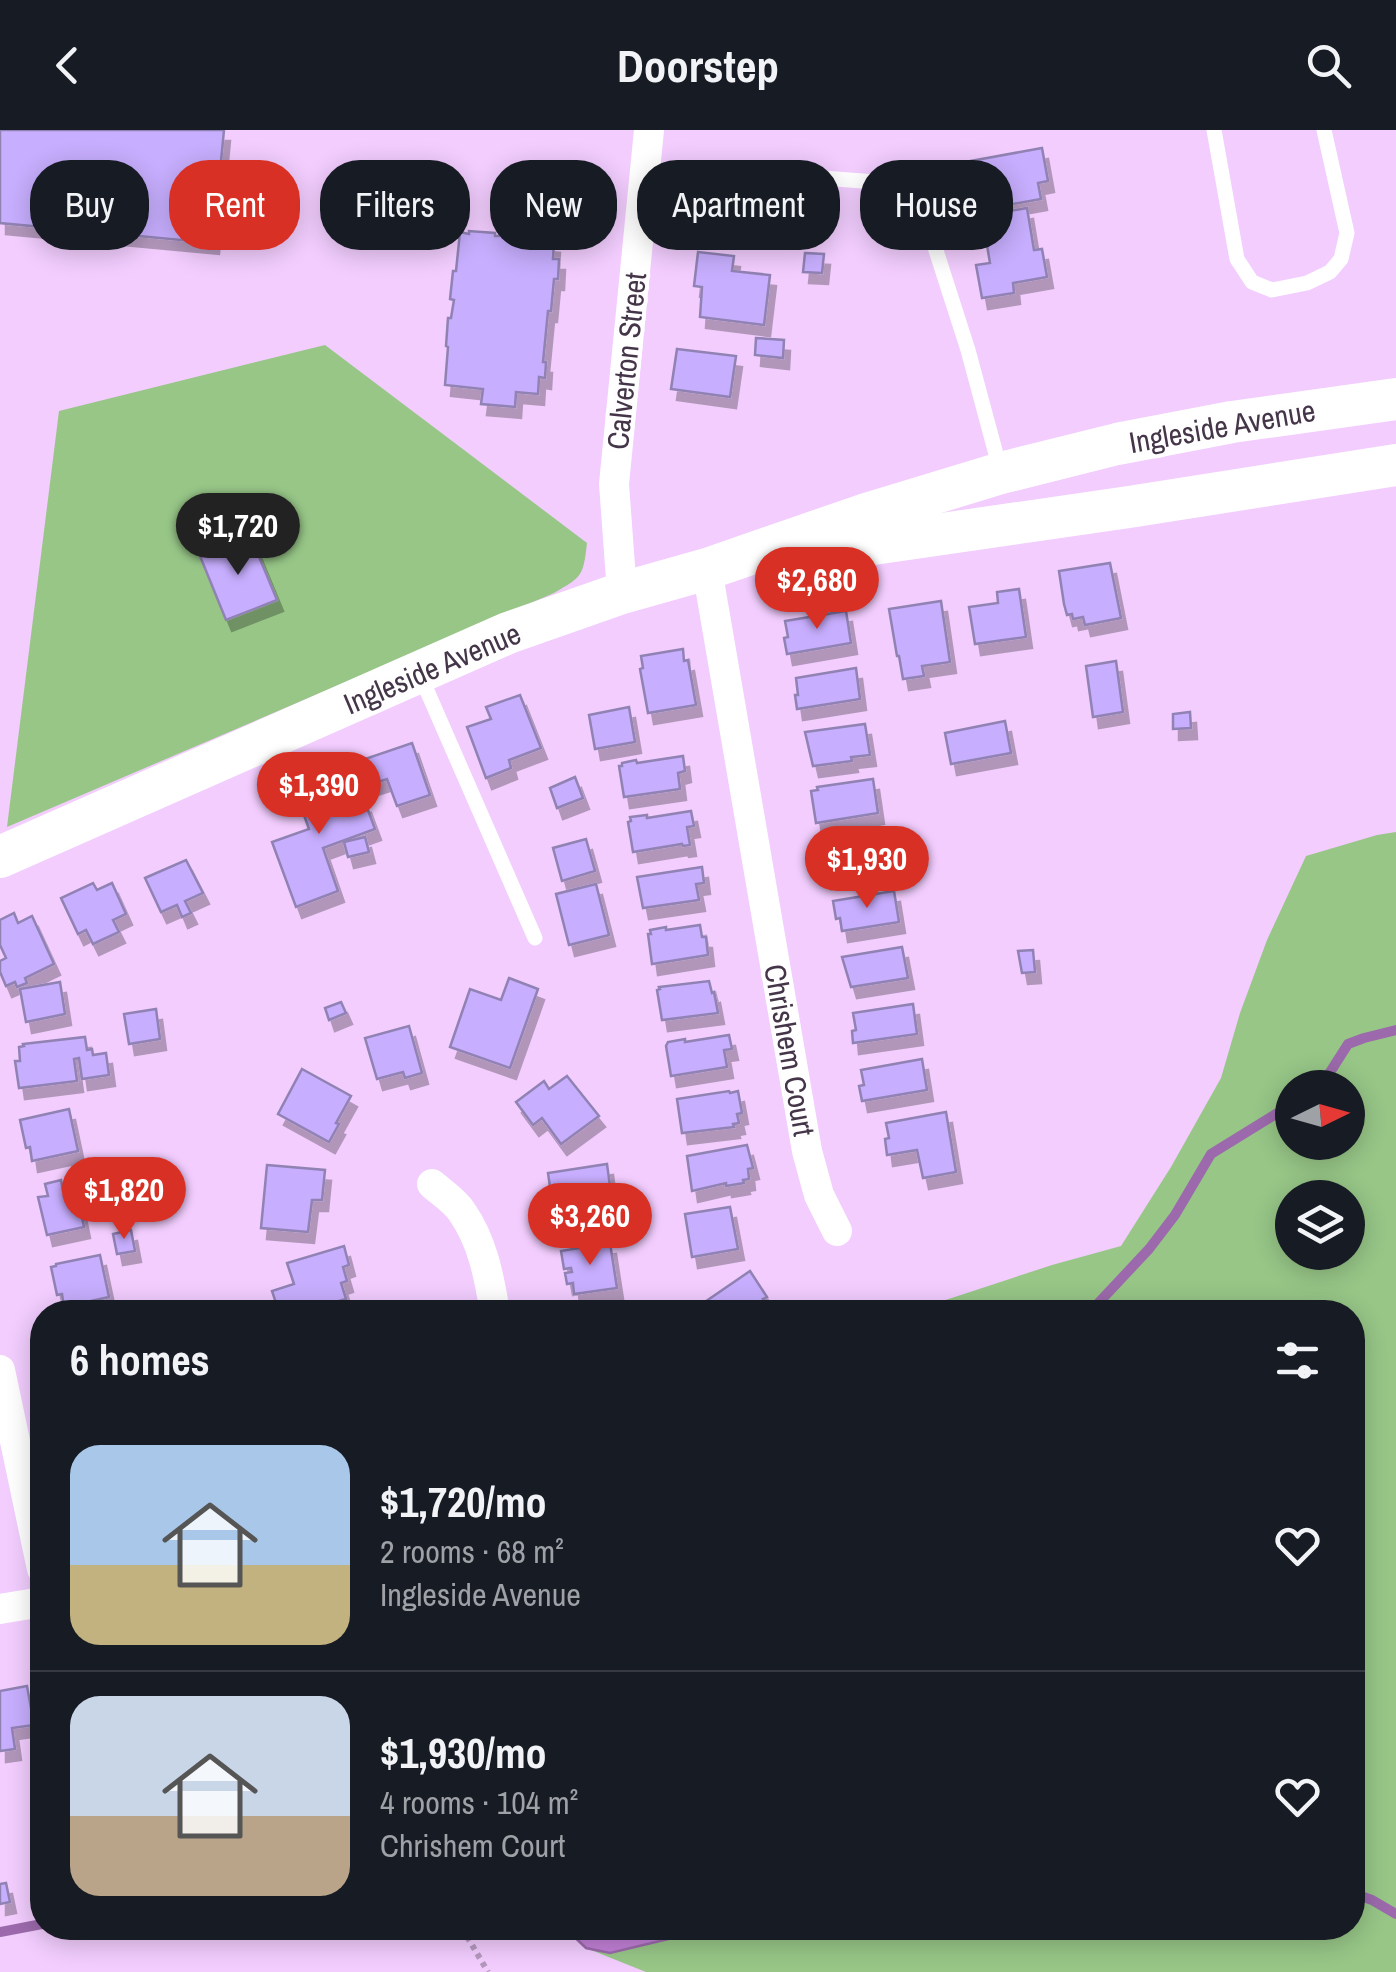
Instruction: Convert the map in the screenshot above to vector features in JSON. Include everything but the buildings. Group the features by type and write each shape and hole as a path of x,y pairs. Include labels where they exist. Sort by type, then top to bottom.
{"main road":[{"name":"Ingleside Avenue","path":"0,857 508,633 622,593 1001,472 1232,422 1396,399"},
{"name":"Ingleside Avenue","path":"707,569 1396,465"}],"street":[{"name":"Calverton Street","path":"622,593 614,484 649,130"},
{"name":"Chrishem Court","path":"707,569 807,1151 819,1195 836,1231"},
{"path":"432,1184 460,1208 479,1242 493,1300"},
{"path":"0,1370 30,1513"},
{"path":"0,1609 30,1604"}],"lane":[{"path":"1214,130 1236,259 1252,282 1272,290 1330,272 1341,259 1346,233 1324,130"},
{"path":"840,179 915,186 968,350 1001,472"},
{"path":"419,673 535,938"}],"path":[{"path":"469,1940 488,1972"}],"green space":[{"path":"325,345 587,543 580,574 554,593 7,827 59,411"},
{"path":"1396,832 1396,1972 646,1972 586,1948 578,1940 1365,1940 1365,1300 946,1300 1121,1246 1221,1078 1267,940 1306,856"}],"shaded area":[{"path":"578,1940 664,1940 610,1953 586,1948"}],"waterway":[{"path":"1331,1070 1348,1044 1396,1030"},
{"path":"1101,1300 1175,1215 1211,1154 1275,1114"},
{"path":"1365,1898 1396,1914"},
{"path":"0,1932 30,1926"}]}
